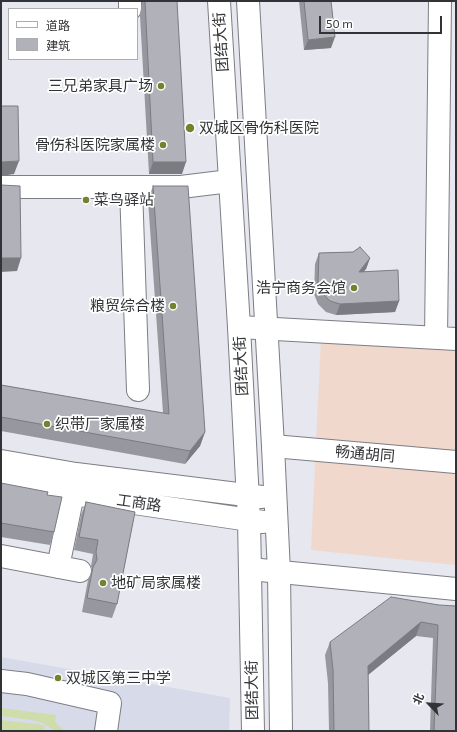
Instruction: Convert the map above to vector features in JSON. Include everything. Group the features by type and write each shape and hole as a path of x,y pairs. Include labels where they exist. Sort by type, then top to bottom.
{"main road":[{"name":"团结大街","path":"219,1 248,495 253,731"},
{"name":"团结大街","path":"248,1 274,446 279,572 281,731"},
{"path":"239,327 446,339 440,1"},
{"path":"1,187 181,187 230,181"},
{"path":"131,188 138,390"},
{"name":"畅通胡同","path":"274,446 456,462"},
{"name":"工商路","path":"1,461 76,474 276,498"},
{"name":"工商路","path":"1,481 73,494 277,524"},
{"path":"58,567 73,494"},
{"path":"1,556 80,571"},
{"path":"250,569 456,589"},
{"path":"1,681 27,684 110,703 106,731"}],"shaded area":[{"path":"321,338 456,346 456,565 311,550"},
{"name":"双城区第三中学","path":"1,657 230,698 229,731 1,731"}],"green space":[{"path":"1,708 56,715 55,722 65,731 55,731 43,723 32,720 1,716"},
{"path":"1,720 45,725 44,731 1,731"}],"building":[{"path":"145,1 177,1 186,162 153,162"},
{"path":"304,1 331,1 335,37 308,40"},
{"path":"1,106 18,106 19,161 1,162"},
{"path":"1,185 20,186 21,258 1,258"},
{"path":"153,186 188,186 205,432 190,451 1,417 1,385 169,414"},
{"name":"浩宁商务会馆","path":"360,247 370,258 359,272 398,270 399,301 340,304 330,301 322,293 318,283 319,253 353,252"},
{"path":"1,483 48,492 47,495 62,497 54,532 1,523"},
{"path":"86,502 135,512 117,604 87,598 93,567 97,560 96,552 98,540 79,537"},
{"path":"391,597 439,605 456,606 456,731 434,731 438,625 421,622 368,666 369,731 334,731 333,670 330,642"}],"place":[{"name":"三兄弟家具广场","path":"161,86"},
{"name":"双城区骨伤科医院","path":"190,128"},
{"name":"骨伤科医院家属楼","path":"163,145"},
{"name":"菜鸟驿站","path":"86,200"},
{"name":"浩宁商务会馆","path":"354,288"},
{"name":"粮贸综合楼","path":"173,306"},
{"name":"织带厂家属楼","path":"47,424"},
{"name":"地矿局家属楼","path":"103,583"},
{"name":"双城区第三中学","path":"58,678"}]}
